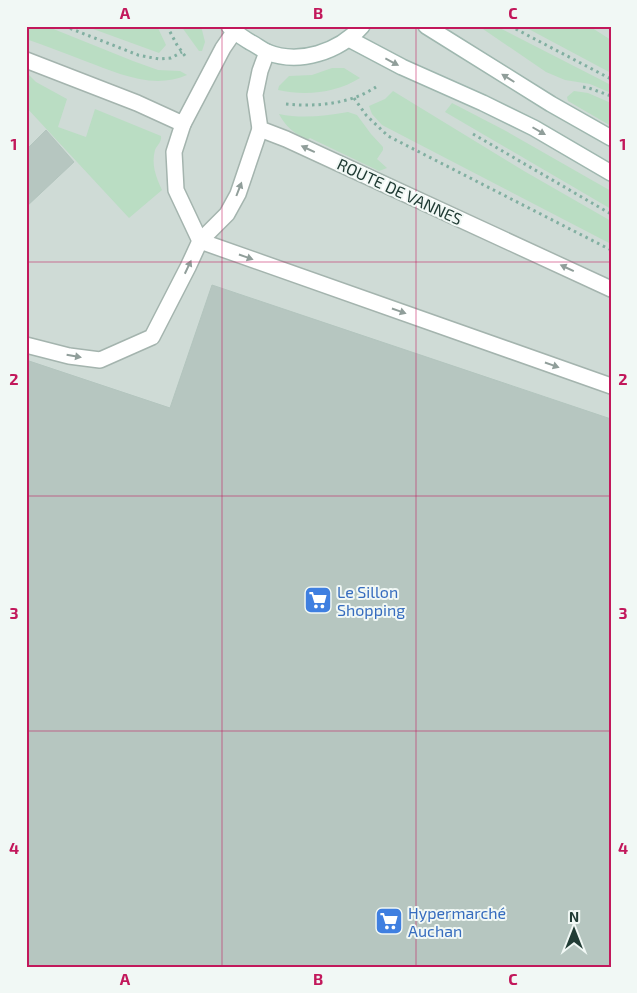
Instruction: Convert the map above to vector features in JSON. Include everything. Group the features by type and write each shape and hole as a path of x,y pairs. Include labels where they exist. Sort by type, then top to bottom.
{"main road":[{"path":"362,26 349,39 324,52 305,56 290,56 267,52 231,29 183,124 174,152 176,190 200,241 611,386"},
{"path":"426,26 551,104 611,138"},
{"path":"349,39 402,67 534,128 611,173"},
{"path":"26,345 69,356 100,360 152,337 200,241 227,214 238,194 260,129 255,95 260,71 267,52"},
{"path":"26,60 137,103 183,124"},
{"name":"ROUTE DE VANNES","path":"260,129 286,139 611,289"}],"path":[{"path":"64,26 138,55 160,59 171,58 182,52"},
{"path":"510,26 611,79"},
{"path":"255,95 277,103 307,105 354,98 378,86 402,67"},
{"path":"354,98 366,115 388,136 611,250"}],"shaded area":[{"name":"Le Sillon Shopping","path":"26,26 611,26 611,967 26,967"}],"green space":[{"path":"26,26 46,26 158,70 180,71 187,75 161,81 122,75 26,39"},
{"path":"85,26 157,26 166,45 159,53"},
{"path":"181,26 201,26 205,42 202,51 199,51"},
{"path":"496,26 611,85 611,93 590,84 565,80 546,72 480,27"},
{"path":"523,26 589,26 611,40 611,73"},
{"path":"332,68 344,68 360,78 341,87 321,92 299,93 278,90 279,86 289,76 312,75"},
{"path":"26,75 29,75 36,82 67,99 58,127 86,137 95,109 161,136 155,150 154,166 162,190 129,218 26,107"},
{"path":"393,91 524,171 611,221 611,244 382,125 372,114 369,106 385,99"},
{"path":"574,91 588,93 611,103 611,126 568,101 567,97"},
{"path":"452,103 506,131 611,191 611,209 445,112"},
{"path":"348,112 357,115 383,147 377,159 387,168 379,171 310,138 307,140 291,129 279,114 314,116"}],"building":[{"path":"46,130 74,162 26,207 26,150"},
{"name":"Le Sillon Shopping","path":"212,285 611,419 611,967 26,967 26,360 170,408"}],"place":[{"name":"Le Sillon Shopping","path":"318,600"},
{"name":"Hypermarché Auchan","path":"389,921"}]}
